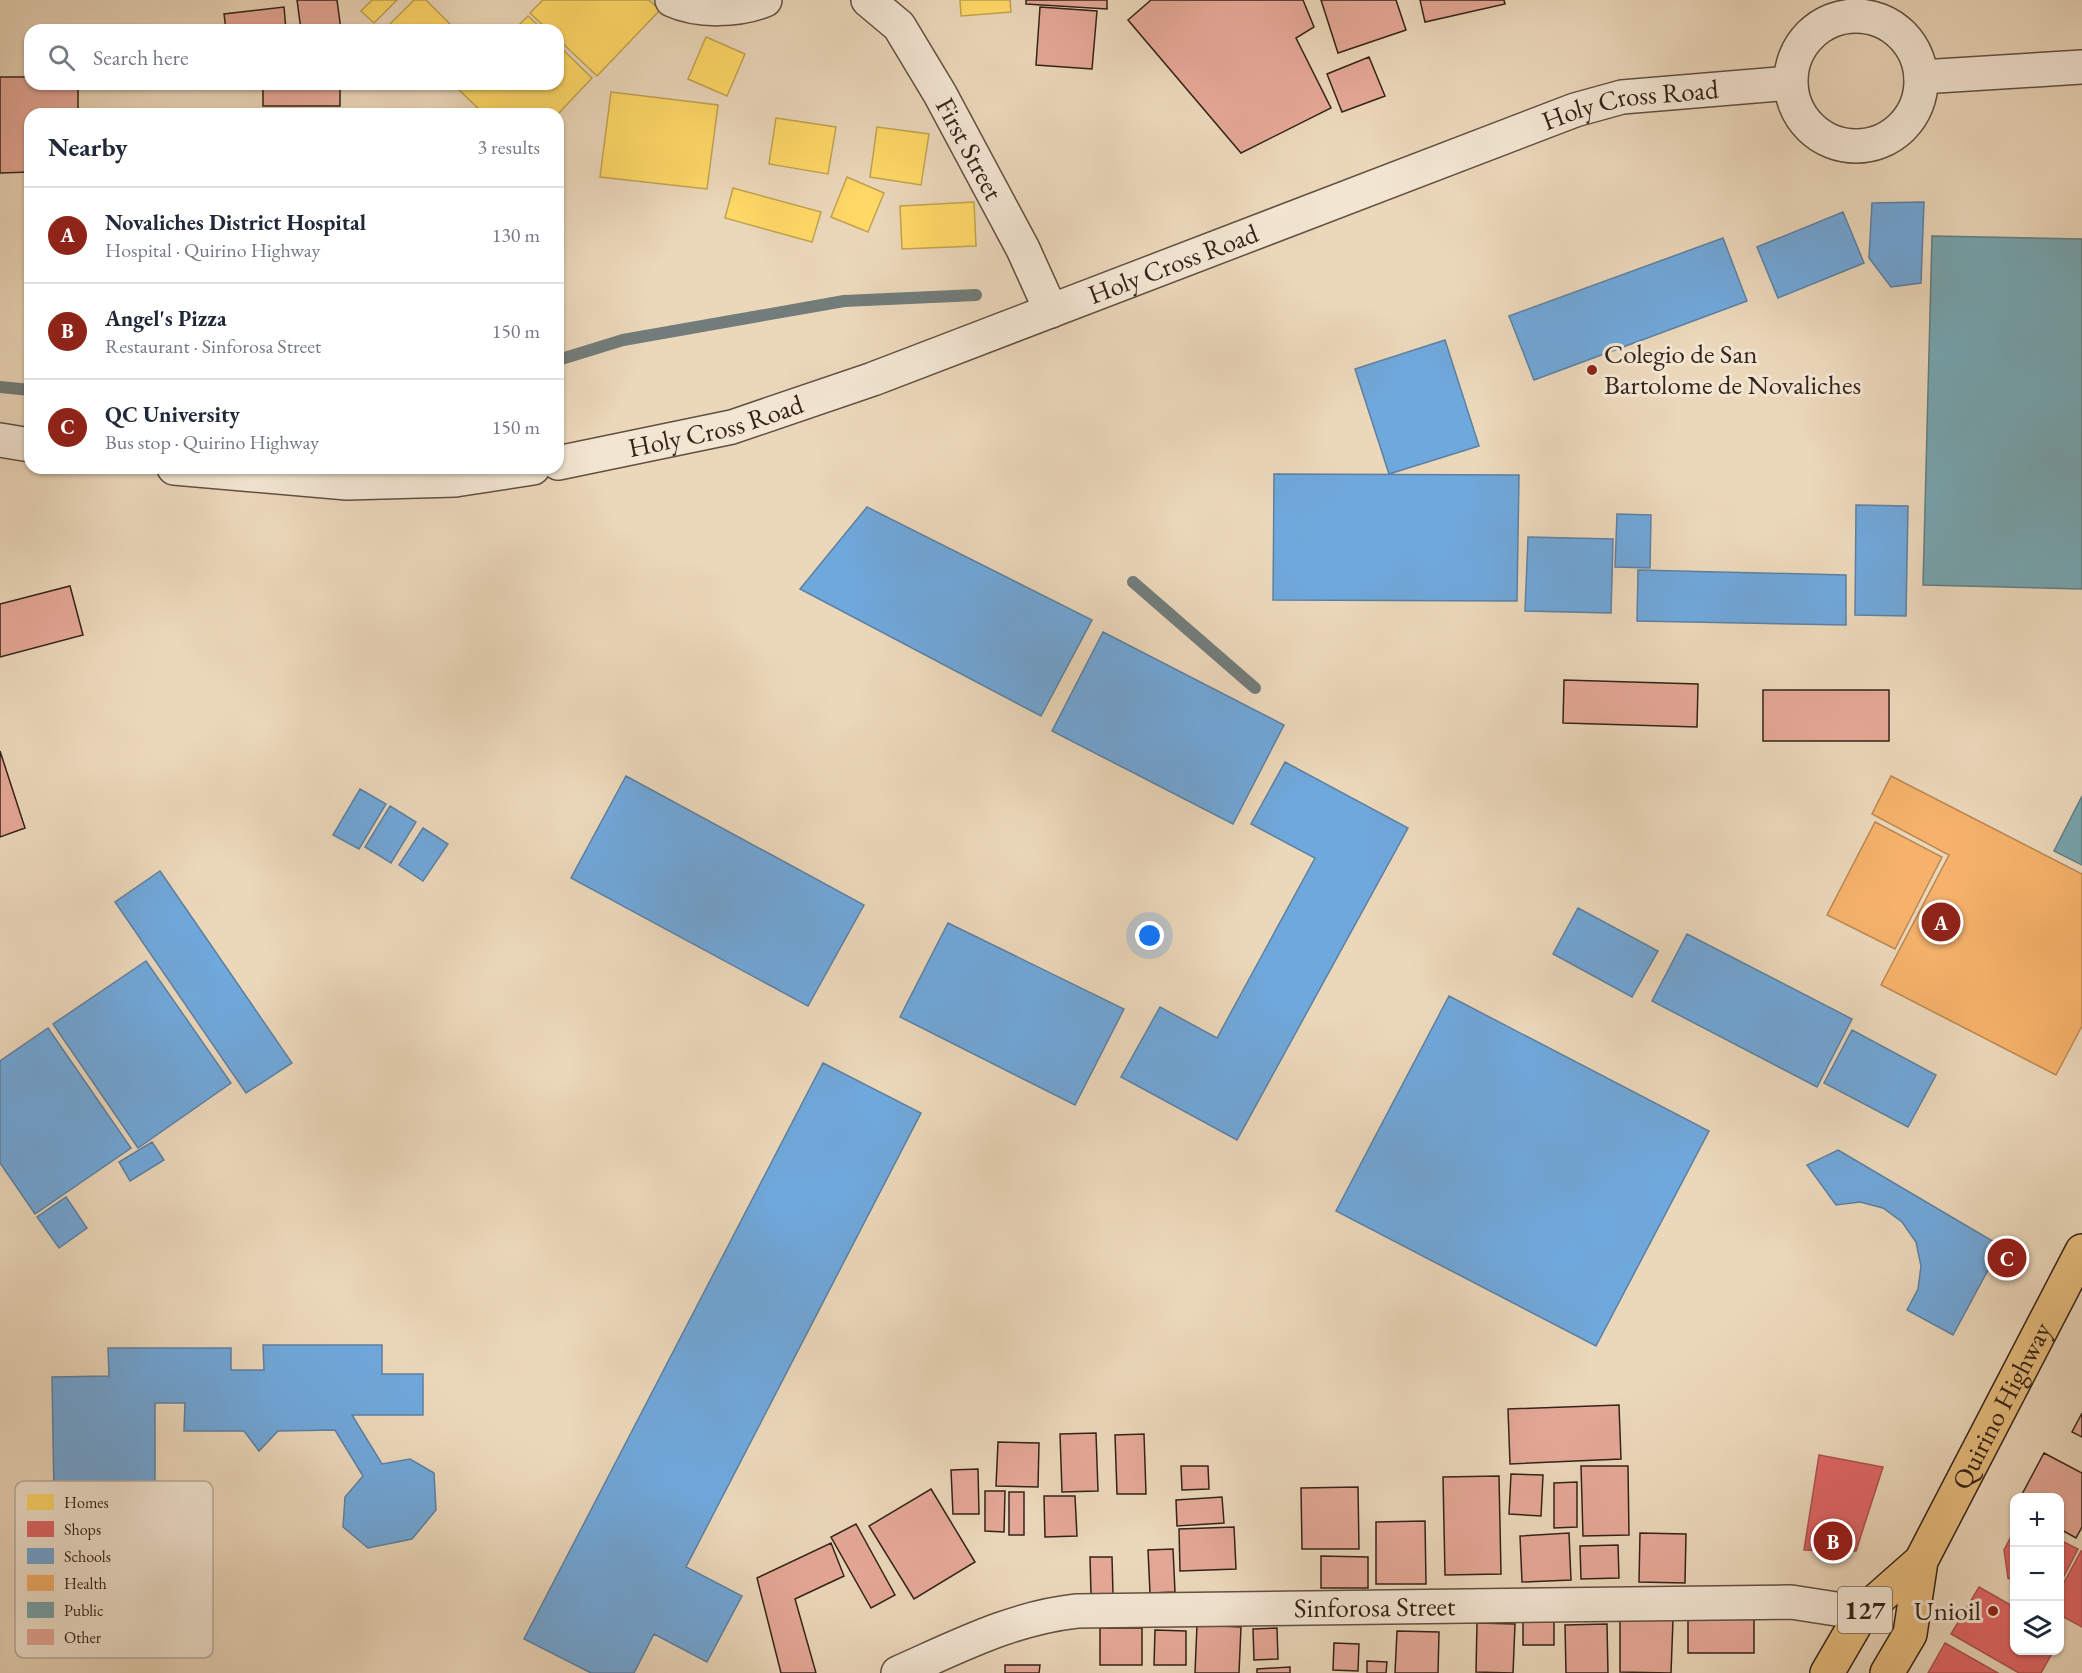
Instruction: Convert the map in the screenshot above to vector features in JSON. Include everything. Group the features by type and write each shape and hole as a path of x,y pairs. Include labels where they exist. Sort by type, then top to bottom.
{"main road":[{"name":"Quirino Highway","path":"1887,1673 1910,1634 1921,1561 2082,1251"},
{"name":"Quirino Highway","path":"1827,1673 1862,1613 1921,1561"}],"street":[{"path":"672,0 713,8 752,6 765,0"},
{"name":"First Street","path":"868,0 898,26 940,94 1023,249 1051,311"},
{"path":"1864,16 1886,23 1904,37 1916,55 1921,78 1918,100 1908,120 1891,136 1870,144 1847,145 1825,138 1807,124 1795,105 1790,83 1793,61 1804,41 1821,26 1842,17 1864,16"},
{"path":"1921,78 2082,67"},
{"name":"Holy Cross Road","path":"564,462 732,427 873,379 1575,110 1622,97 1790,83"},
{"path":"0,440 24,444"},
{"path":"243,474 347,483 455,480 494,474"},
{"name":"Sinforosa Street","path":"898,1673 1012,1623 1045,1614 1077,1611 1791,1602 1862,1613"}],"building: Homes":[{"path":"372,0 397,0 374,23 361,11"},
{"path":"414,0 426,0 450,24 390,24"},
{"path":"543,0 649,0 660,10 597,76 564,45 564,24 542,24 530,13"},
{"path":"960,0 1010,0 1011,12 961,16"},
{"path":"528,16 537,24 520,24"},
{"path":"706,37 745,54 727,96 688,79"},
{"path":"564,51 592,78 564,108 478,108 459,90 564,90"},
{"path":"611,92 718,105 707,189 600,177"},
{"path":"776,118 836,127 828,174 769,164"},
{"path":"877,127 929,134 921,185 870,177"},
{"path":"847,177 884,193 868,232 831,217"},
{"path":"733,188 821,212 812,242 725,218"},
{"path":"974,202 976,246 902,249 900,206"}],"building: Shops":[{"path":"1819,1455 1883,1467 1856,1551 1804,1550"},
{"path":"2010,1539 2010,1579 2008,1578 2004,1550"},
{"path":"2064,1542 2078,1549 2064,1576"},
{"path":"2082,1551 2082,1627 2064,1617 2064,1583"},
{"path":"1979,1587 2010,1605 2010,1655 2051,1655 2041,1673 2019,1673 1951,1634"},
{"path":"1945,1643 1998,1673 1928,1673"}],"building: Schools":[{"path":"1924,202 1921,283 1891,287 1869,258 1872,203"},
{"path":"1843,212 1864,263 1778,298 1757,247"},
{"path":"1723,238 1747,301 1534,380 1509,316"},
{"path":"1445,340 1479,446 1389,474 1355,369"},
{"path":"1274,474 1519,475 1517,601 1273,600"},
{"path":"1856,505 1908,506 1906,616 1855,615"},
{"path":"867,507 1092,620 1041,716 800,589"},
{"path":"1617,514 1651,515 1650,568 1615,567"},
{"path":"1528,537 1613,539 1611,613 1525,611"},
{"path":"1638,570 1846,575 1846,625 1637,621"},
{"path":"1103,632 1284,725 1233,824 1052,731"},
{"path":"1285,762 1408,828 1237,1140 1121,1077 1160,1007 1217,1038 1315,858 1251,824"},
{"path":"626,776 864,905 808,1006 571,878"},
{"path":"360,789 386,804 359,849 333,835"},
{"path":"390,806 416,822 391,863 365,847"},
{"path":"423,828 448,844 423,881 399,865"},
{"path":"160,871 292,1063 246,1093 115,902"},
{"path":"1578,908 1658,951 1632,997 1553,954"},
{"path":"948,923 1124,1009 1075,1105 900,1017"},
{"path":"1687,934 1852,1019 1817,1087 1652,1001"},
{"path":"146,961 231,1083 138,1148 53,1024"},
{"path":"1449,996 1709,1131 1596,1346 1336,1211"},
{"path":"48,1028 131,1148 35,1214 0,1163 0,1061"},
{"path":"1852,1030 1936,1075 1908,1127 1824,1083"},
{"path":"823,1063 921,1113 686,1567 742,1596 707,1662 654,1634 634,1673 591,1673 524,1639"},
{"path":"152,1142 164,1160 130,1181 119,1162"},
{"path":"1838,1150 2001,1246 1953,1335 1907,1310 1918,1289 1921,1266 1916,1242 1902,1222 1883,1208 1860,1202 1836,1205 1807,1165"},
{"path":"66,1197 87,1228 59,1248 37,1217"},
{"path":"263,1345 382,1345 382,1374 423,1374 423,1415 352,1415 382,1464 410,1459 434,1473 436,1510 412,1539 368,1548 343,1527 345,1497 363,1476 335,1430 278,1431 259,1451 244,1431 184,1431 185,1403 155,1403 155,1481 54,1481 52,1377 109,1376 108,1348 231,1348 231,1370 264,1370"}],"building: Health":[{"path":"1891,776 2082,874 2082,1026 2056,1075 1881,985 1949,855 1872,814"},
{"path":"1875,822 1942,857 1895,949 1827,915"}],"building: Public":[{"path":"1932,236 2082,239 2082,589 1923,585"},
{"path":"2082,796 2082,865 2054,851"}],"building: Other":[{"path":"297,0 337,0 340,24 300,24"},
{"path":"1026,0 1107,0 1107,9 1026,4"},
{"path":"1151,0 1303,0 1314,27 1296,38 1331,108 1241,153 1128,20"},
{"path":"1321,0 1396,0 1406,30 1338,53"},
{"path":"1420,0 1504,0 1505,4 1425,22"},
{"path":"284,7 285,24 225,24 224,14"},
{"path":"1040,7 1097,11 1092,69 1036,65"},
{"path":"1369,57 1385,96 1342,112 1327,74"},
{"path":"0,77 24,77 24,90 78,90 78,108 24,108 24,172 0,173"},
{"path":"263,90 340,90 340,106 263,106"},
{"path":"70,586 83,635 0,657 0,604"},
{"path":"1564,680 1698,684 1697,727 1563,723"},
{"path":"1763,690 1889,690 1889,741 1763,741"},
{"path":"0,751 25,828 0,837"},
{"path":"1619,1405 1621,1459 1510,1464 1508,1409"},
{"path":"2082,1413 2082,1437 2072,1432"},
{"path":"1096,1433 1098,1491 1062,1492 1060,1434"},
{"path":"1144,1434 1146,1494 1117,1494 1115,1435"},
{"path":"998,1442 1039,1443 1038,1487 996,1486"},
{"path":"2044,1453 2082,1473 2082,1527 2076,1538 2064,1531 2064,1493 2023,1493"},
{"path":"1181,1466 1208,1466 1209,1489 1182,1490"},
{"path":"1581,1466 1628,1466 1629,1535 1583,1536"},
{"path":"978,1469 979,1514 953,1514 951,1470"},
{"path":"1511,1474 1543,1475 1541,1516 1509,1514"},
{"path":"1499,1476 1501,1574 1445,1575 1443,1477"},
{"path":"1577,1482 1577,1527 1554,1528 1554,1483"},
{"path":"1358,1487 1359,1549 1302,1549 1301,1488"},
{"path":"931,1489 975,1562 914,1599 869,1526"},
{"path":"985,1491 1005,1491 1004,1532 985,1531"},
{"path":"1009,1492 1024,1492 1024,1535 1009,1535"},
{"path":"1044,1496 1075,1496 1077,1536 1045,1537"},
{"path":"1222,1497 1224,1523 1177,1526 1176,1500"},
{"path":"1425,1521 1426,1584 1376,1584 1376,1522"},
{"path":"856,1524 895,1595 871,1608 831,1537"},
{"path":"1234,1527 1236,1569 1180,1571 1179,1529"},
{"path":"1569,1533 1571,1580 1522,1582 1520,1536"},
{"path":"1640,1533 1686,1534 1685,1583 1639,1582"},
{"path":"831,1543 844,1576 795,1599 816,1673 781,1673 757,1578"},
{"path":"1618,1545 1619,1578 1581,1579 1580,1546"},
{"path":"1173,1549 1175,1592 1150,1593 1148,1550"},
{"path":"1321,1556 1368,1557 1368,1588 1321,1588"},
{"path":"1090,1557 1112,1557 1113,1594 1091,1594"},
{"path":"1688,1618 1754,1618 1754,1653 1688,1653"},
{"path":"1523,1619 1554,1619 1554,1645 1523,1645"},
{"path":"1620,1620 1673,1620 1671,1673 1620,1672"},
{"path":"1477,1623 1515,1624 1513,1673 1476,1672"},
{"path":"1607,1624 1608,1673 1566,1673 1565,1625"},
{"path":"1197,1625 1241,1627 1239,1673 1195,1673"},
{"path":"1100,1628 1142,1628 1142,1665 1100,1665"},
{"path":"1277,1628 1278,1659 1254,1660 1253,1629"},
{"path":"1155,1630 1186,1631 1186,1665 1154,1665"},
{"path":"1397,1631 1439,1632 1438,1673 1395,1673"},
{"path":"1334,1643 1359,1644 1358,1671 1333,1670"},
{"path":"1367,1661 1387,1662 1386,1673 1367,1673"},
{"path":"1005,1665 1040,1665 1039,1673 1005,1673"},
{"path":"1290,1667 1290,1673 1257,1673 1257,1669"}],"waterway":[{"path":"564,358 623,340 844,301 976,295"},
{"path":"0,387 24,389"},
{"path":"1133,582 1255,688"}],"place":[{"name":"Colegio de San Bartolome de Novaliches","path":"1592,370"},
{"name":"Novaliches District Hospital","path":"1941,922"},
{"name":"QC University","path":"2007,1258"},
{"name":"Angel's Pizza","path":"1833,1541"},
{"name":"Unioil","path":"1993,1611"}]}
